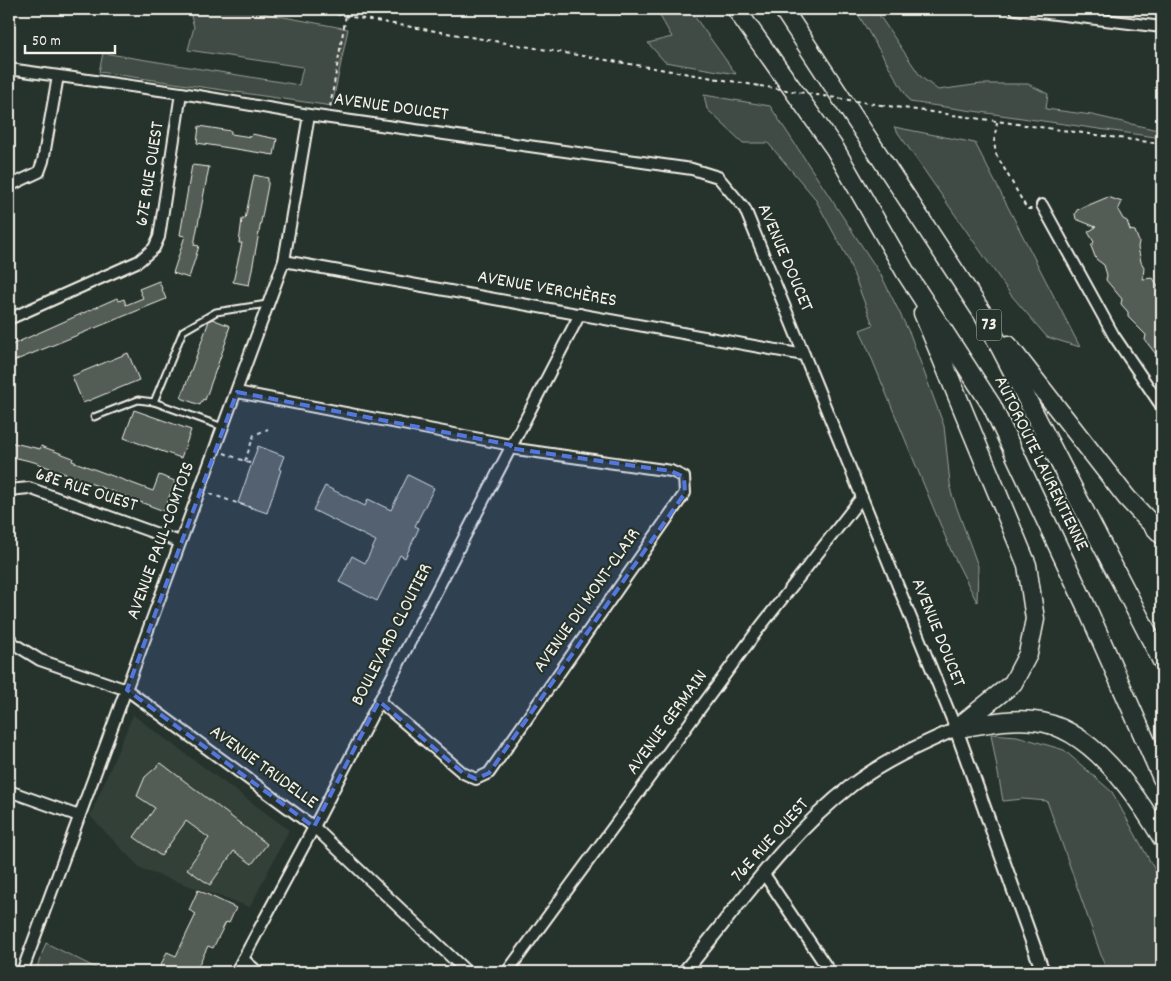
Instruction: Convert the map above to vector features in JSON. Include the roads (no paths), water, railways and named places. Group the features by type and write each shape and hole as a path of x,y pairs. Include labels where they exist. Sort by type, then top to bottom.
{"highway":[{"name":"AUTOROUTE LAURENTIENNE","path":"736,9 836,149 906,274 992,406 1082,598 1162,778"},
{"name":"AUTOROUTE LAURENTIENNE","path":"783,9 983,314 1162,661"},
{"path":"906,274 1027,566 1035,619 1028,654 1013,683 956,728"},
{"path":"983,314 1088,445 1127,498 1162,535"},
{"path":"956,728 1005,720 1028,720 1066,730 1098,754 1143,806 1162,838"}],"street":[{"path":"1015,9 1162,27"},
{"name":"AVENUE DOUCET","path":"9,69 181,93 328,118 692,169 718,177 745,209 956,728 1043,972"},
{"path":"9,186 39,172 43,161 58,76"},
{"name":"67E RUE OUEST","path":"9,319 138,261 154,248 159,237 181,93"},
{"name":"AVENUE PAUL-COMTOIS","path":"22,972 284,260 309,115"},
{"path":"1042,205 1114,336 1162,408"},
{"name":"AVENUE VERCHÈRES","path":"284,260 804,355"},
{"name":"BOULEVARD CLOUTIER","path":"236,972 314,827 580,314"},
{"name":"AVENUE DU MONT-CLAIR","path":"237,392 510,447 671,471 684,477 685,493 489,773 476,779 463,773 378,701"},
{"name":"68E RUE OUEST","path":"9,490 29,488 180,542"},
{"name":"AVENUE GERMAIN","path":"507,972 757,631 862,497"},
{"name":"AVENUE TRUDELLE","path":"9,637 14,644 40,660 127,690 314,827 467,972"},
{"name":"76E RUE OUEST","path":"684,972 801,830 852,785 898,755 956,728"},
{"path":"9,791 79,816"},
{"path":"764,874 830,972"},
{"path":"243,959 258,972"}],"lane":[{"path":"154,402 183,332 195,322 216,312 268,304"},
{"path":"94,417 138,400 154,402 224,427"}]}
